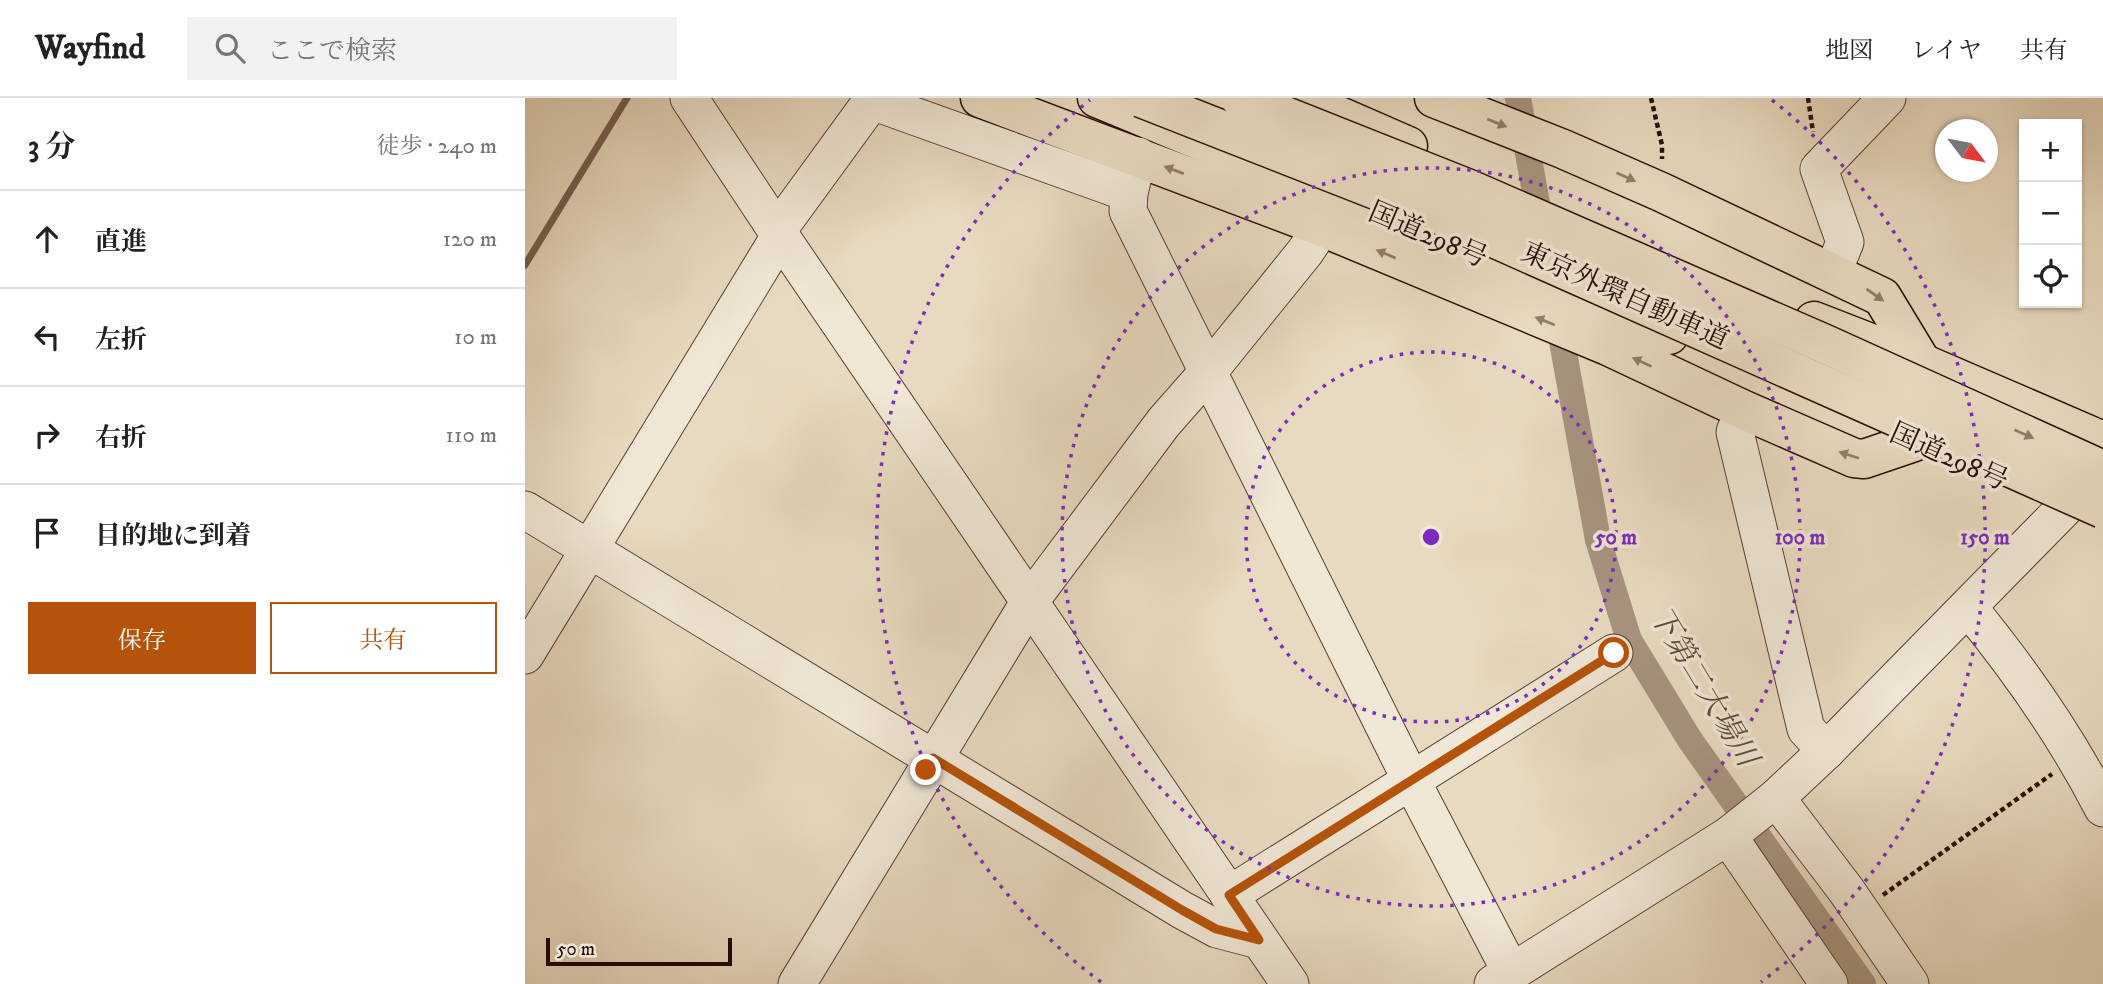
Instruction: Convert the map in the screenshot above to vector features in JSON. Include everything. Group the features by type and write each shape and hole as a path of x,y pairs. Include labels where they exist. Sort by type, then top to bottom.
{"highway":[{"path":"980,98 1322,227 1608,346 1854,458 1864,459 1914,442"},
{"name":"国道298号","path":"1097,98 1821,399 2103,527"},
{"name":"東京外環自動車道","path":"1141,98 1460,223 2103,509"},
{"name":"東京外環自動車道","path":"1240,98 1469,189 2103,469"},
{"path":"1298,98 1813,321 1922,363 2103,441"},
{"path":"1434,98 1563,149 1661,192 1882,297 1922,363"}],"street":[{"path":"689,98 1229,895 1283,980"},
{"path":"1833,272 1845,242 1819,169 1888,98"},
{"path":"525,655 778,233 873,99 1129,193"},
{"path":"1138,156 1129,193 1128,211 1411,780 1502,978 1728,836 1776,799 2103,469"},
{"path":"797,984 1030,601 1164,422 1208,373 1322,227"},
{"path":"1744,410 1735,432 1806,729 1826,751"},
{"path":"525,510 1182,910 1216,929 1259,940"},
{"path":"1968,607 2086,755 2103,808"},
{"path":"1229,895 1614,653"},
{"path":"1776,799 1910,984"},
{"path":"1728,836 1829,984"}],"path":[{"path":"1651,98 1662,145 1661,192"},
{"path":"1859,911 2086,755"}],"waterway":[{"path":"525,265 627,98"},
{"name":"下第二大場川","path":"1518,98 1542,231"},
{"name":"下第二大場川","path":"1557,314 1598,540 1629,640 1690,740 1863,984"}],"route":[{"path":"926,770 933,758 1216,929 1259,940 1229,895 1614,653"}]}
